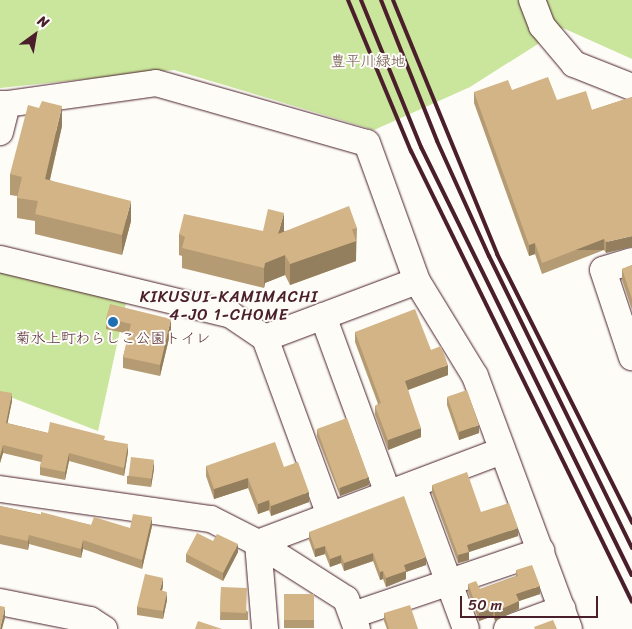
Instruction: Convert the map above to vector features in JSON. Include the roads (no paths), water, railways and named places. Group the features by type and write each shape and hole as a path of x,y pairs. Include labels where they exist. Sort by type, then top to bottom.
{"street":[{"path":"532,0 542,26 574,64 632,87"},
{"path":"0,132 3,104 156,83 367,143 416,281 475,376 566,619 507,629"},
{"path":"0,260 231,315 265,338 330,516"},
{"path":"632,261 603,270 632,357"},
{"path":"265,338 416,281"},
{"path":"323,316 388,494"},
{"path":"258,543 502,451"},
{"path":"413,485 466,629"},
{"path":"0,489 211,519 258,543 346,599 355,622 449,582 541,551"},
{"path":"258,543 265,629"},
{"path":"0,602 90,620 104,629"}],"railway":[{"path":"348,0 411,151 632,602"},
{"path":"361,0 421,147 632,575"},
{"path":"381,0 437,141 489,256 632,548"},
{"path":"393,0 497,254 632,523"}],"place":[{"name":"菊水上町わらしこ公園トイレ","path":"113,322"}],"district":[{"name":"KIKUSUI-KAMIMACHI 4-JO 1-CHOME","path":"229,306"}],"park label":[{"name":"豊平川緑地","path":"368,62"}]}
